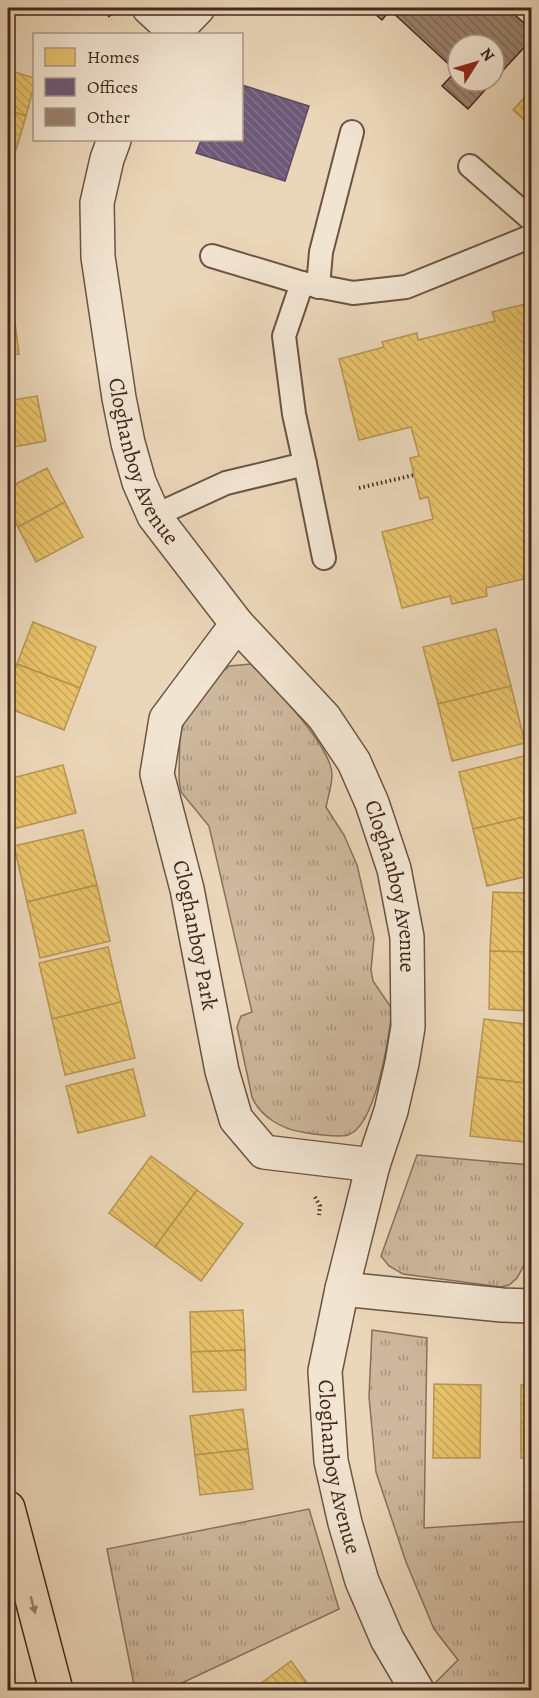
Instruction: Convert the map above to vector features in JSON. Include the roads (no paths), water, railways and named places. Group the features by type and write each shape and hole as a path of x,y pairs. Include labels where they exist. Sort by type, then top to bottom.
{"highway":[{"path":"8,1508 56,1690"}],"street":[{"path":"150,8 174,33 198,8"},
{"name":"Cloghanboy Avenue","path":"114,141 97,203 98,257 128,443 139,482 154,516 237,624 324,717 348,753 372,803 394,869 407,937 408,1027 391,1111 373,1165 342,1289 325,1371 331,1461 345,1523 362,1581 387,1640 417,1690"},
{"name":"Cloghanboy Park","path":"237,624 166,719 157,774 187,889 222,1071 236,1119 264,1152 373,1165"},
{"path":"342,1289 531,1306"}],"lane":[{"path":"324,558 294,414 284,336 310,285 321,252 352,132"},
{"path":"470,166 531,220"},
{"path":"212,256 310,285 353,293 406,287 531,236"},
{"path":"154,516 226,483 305,464"}]}
